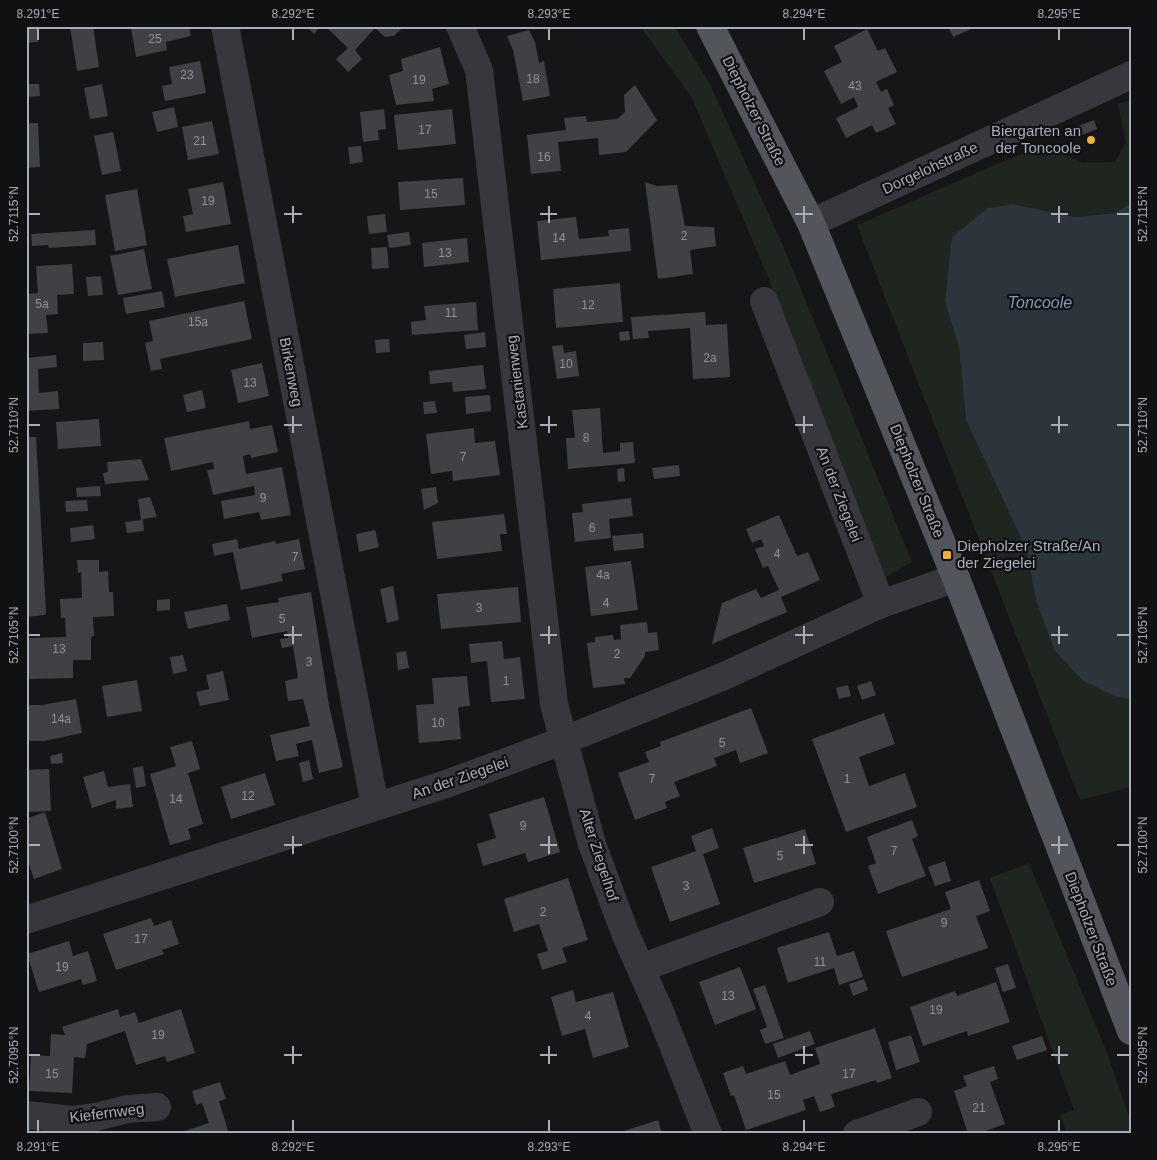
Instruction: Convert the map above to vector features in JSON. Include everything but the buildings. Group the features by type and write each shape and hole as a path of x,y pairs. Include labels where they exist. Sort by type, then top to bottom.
{"main road":[{"name":"Diepholzer Straße","path":"710,26 811,223 956,578 1131,1032"}],"street":[{"name":"Birkenweg","path":"225,26 375,806"},
{"name":"Kastanienweg","path":"460,26 479,70 554,704 565,740"},
{"name":"Dorgelohstraße","path":"811,223 1131,75"},
{"name":"An der Ziegelei","path":"764,301 881,604"},
{"name":"An der Ziegelei","path":"26,920 446,784 565,740 722,677 881,604 956,578"},
{"name":"Alter Ziegelhof","path":"565,740 592,844 625,933 660,1012 708,1134"},
{"path":"641,968 820,902"},
{"name":"Kiefernweg","path":"26,1115 73,1120 96,1118 127,1109 157,1107"},
{"path":"857,1134 918,1112"}],"shaded area":[{"path":"640,26 674,26 710,84 787,255 912,562 881,580 770,282 692,98"},
{"path":"1131,100 1131,203 1115,213 1075,217 1013,204 945,302 959,348 966,420 1027,551 1036,600 1116,697 1131,699 1131,787 1080,800 857,225 1044,144 1082,163 1115,162 1126,142 1118,104"},
{"path":"1029,863 1105,1048 1131,1121 1131,1134 1067,1134 1060,1115 1074,1110 990,878"}],"water":[{"name":"Toncoole","path":"1131,203 1131,699 1116,697 1082,680 1055,651 1036,600 1027,551 966,420 959,348 945,302 952,237 988,208 1013,204 1075,217 1115,213"}],"place":[{"name":"Biergarten an der Toncoole","path":"1091,140"},
{"name":"Diepholzer Straße/An der Ziegelei","path":"947,555"}]}
